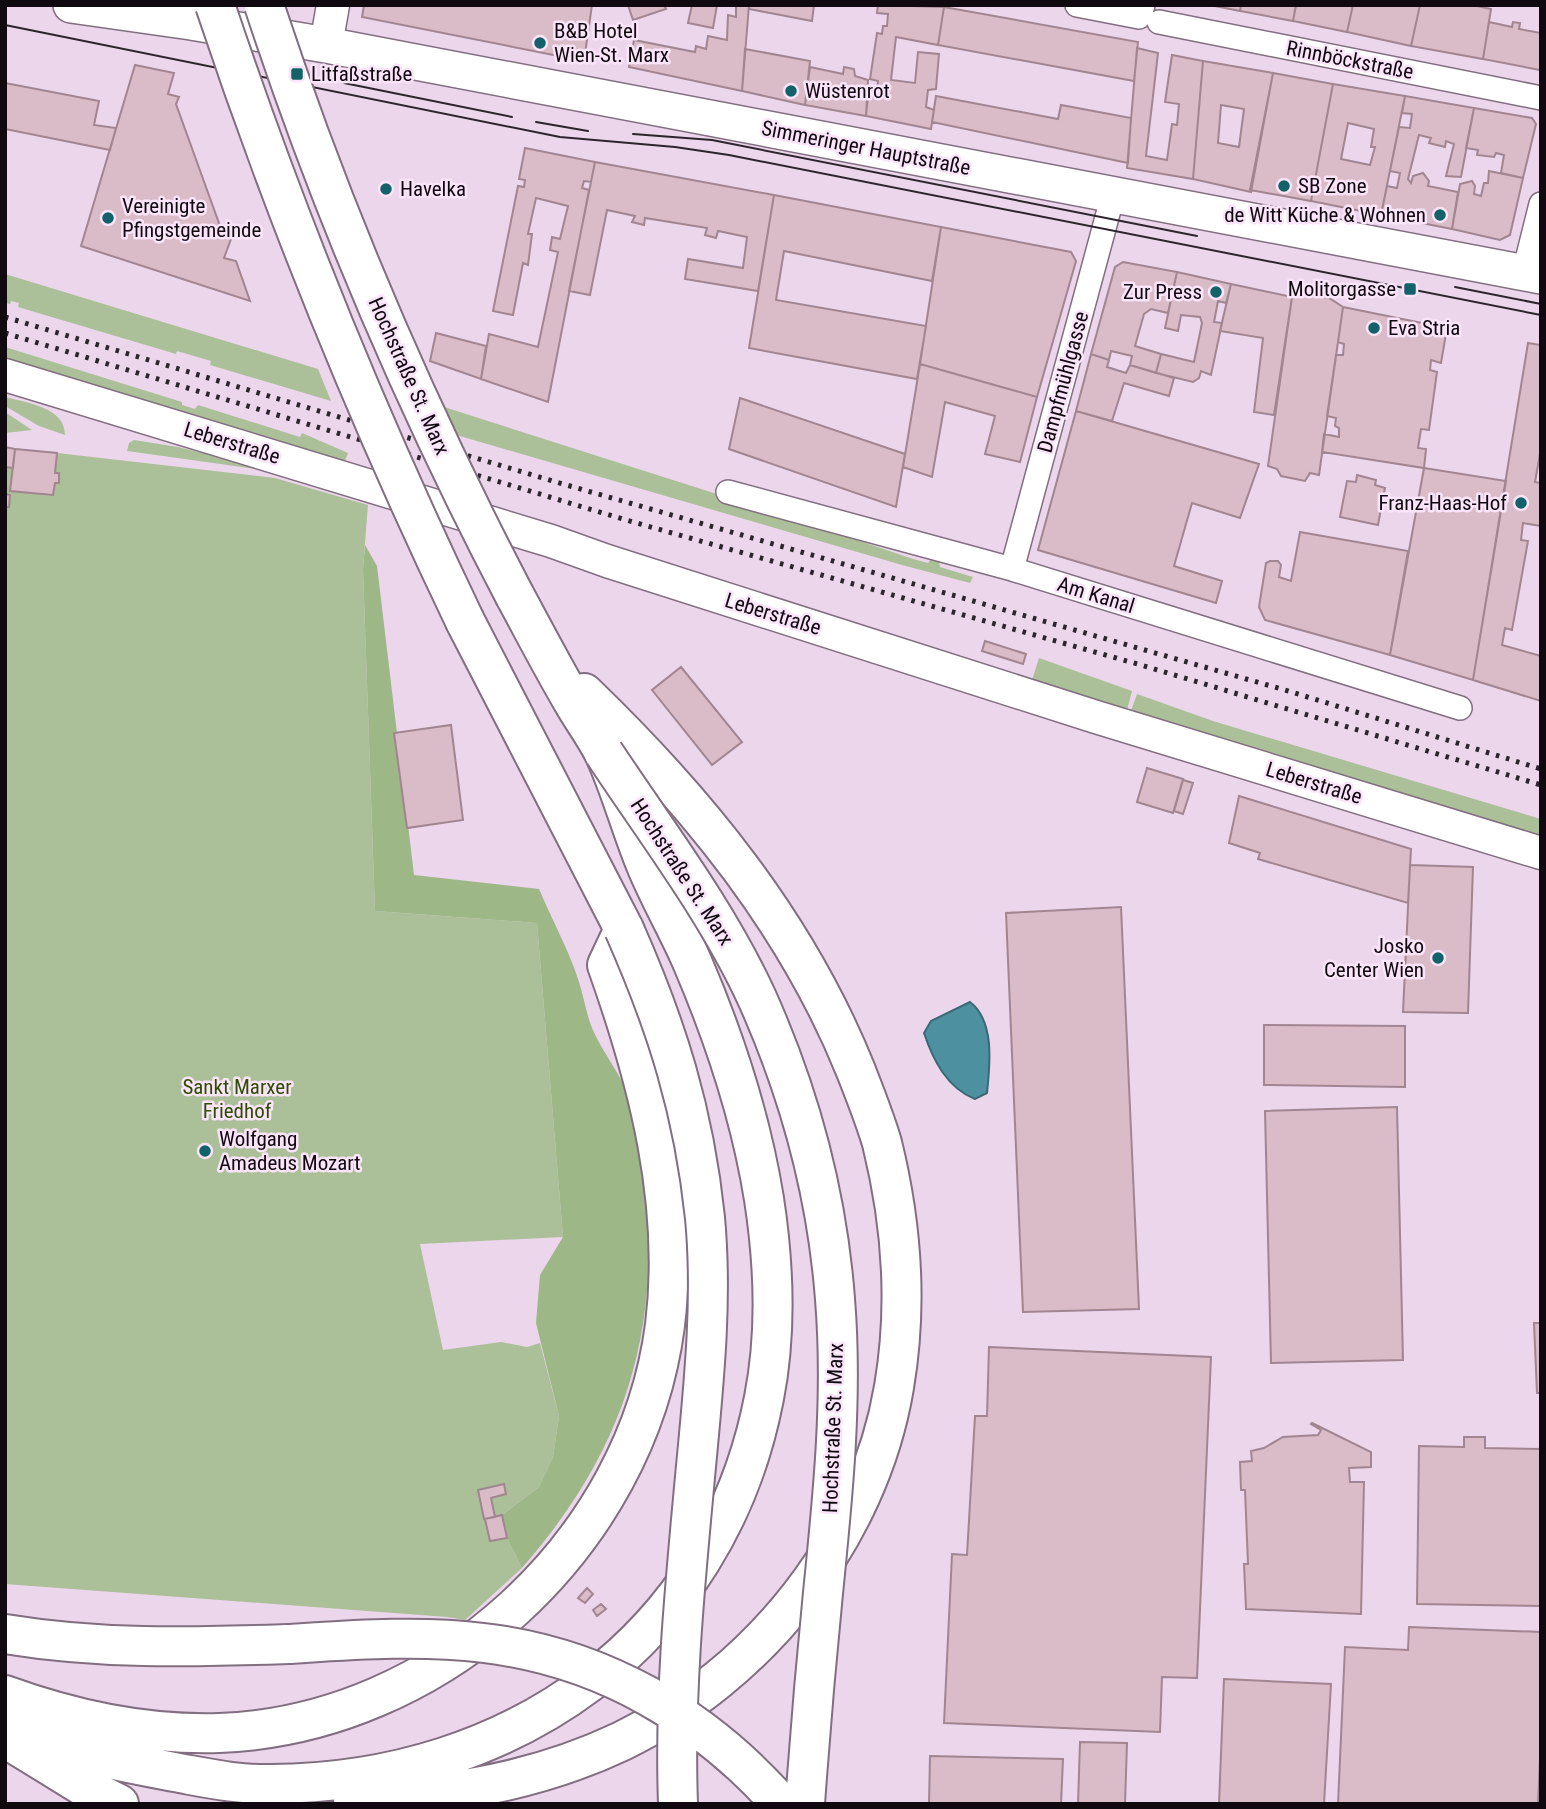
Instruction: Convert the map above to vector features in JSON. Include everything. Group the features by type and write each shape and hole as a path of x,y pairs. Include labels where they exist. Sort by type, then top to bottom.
{"highway":[{"name":"Hochstraße St. Marx","path":"264,5 312,140 398,351 467,505 548,657 604,753 728,942 757,997 798,1106 822,1199 835,1300 837,1405 831,1519 805,1804"},
{"path":"203,13 241,82 341,342 422,531 470,632 624,929 651,991 676,1064 691,1127 705,1220 708,1321 681,1644 677,1711 678,1804"},
{"path":"269,1785 342,1799 391,1798 489,1786 537,1773 622,1740 694,1698 758,1644 816,1576 844,1529 865,1484 894,1391 901,1340 901,1245 881,1140 830,1010 778,919 711,830 642,749 548,657"},
{"path":"5,1728 99,1757 234,1783 269,1785 355,1779 391,1772 450,1757 506,1734 564,1701 609,1666 660,1616 689,1577 737,1490 752,1446 764,1397 773,1308 768,1230 759,1170 745,1111 731,1068 694,966 647,868 604,753"},
{"path":"5,1695 38,1707 100,1723 159,1732 221,1733 281,1725 339,1711 396,1689 443,1663 509,1614 544,1580 580,1535 614,1482 636,1433 654,1379 664,1326 668,1276 667,1221 662,1170 642,1070 607,965 624,929"},
{"path":"5,1634 87,1645 176,1648 424,1639 486,1643 547,1656 598,1672 655,1699 709,1734 753,1773 781,1804"},
{"path":"5,1739 83,1786 119,1804"}],"main road":[{"name":"Simmeringer Hauptstraße","path":"71,5 203,13"},
{"name":"Simmeringer Hauptstraße","path":"127,5 203,13 326,45 1533,274"}],"street":[{"path":"326,45 333,5"},
{"path":"1077,5 1139,17 1143,5"},
{"name":"Rinnböckstraße","path":"1159,22 1541,97"},
{"name":"Dampfmühlgasse","path":"1012,569 1113,195"},
{"path":"1533,274 1541,204"},
{"name":"Leberstraße","path":"5,375 551,541 1096,717 1541,853"},
{"name":"Am Kanal","path":"728,492 1012,569 1460,708"}],"green space":[{"path":"5,274 318,369 331,401 210,365 211,361 177,351 176,354 18,307 19,303 5,303"},
{"path":"5,347 182,402 182,405 195,409 198,405 300,437 302,433 348,453 345,461 332,460 5,363"},
{"path":"5,397 34,404 52,412 59,418 65,435 39,426 5,406"},
{"path":"441,406 913,559 928,563 932,558 939,561 940,567 973,577 970,583 902,565 453,434"},
{"path":"5,412 32,430 5,433"},
{"path":"134,440 178,447 256,466 256,469 127,451 129,443"},
{"name":"Sankt Marxer Friedhof","path":"5,447 275,478 368,505 363,569 375,911 537,923 563,1237 420,1244 443,1350 501,1342 527,1347 540,1343 559,1416 553,1457 539,1487 502,1515 507,1538 522,1568 465,1620 5,1584"},
{"path":"365,545 377,566 414,875 539,889 575,970 592,1028 627,1093 640,1139 649,1256 645,1306 637,1353 624,1399 606,1443 583,1485 555,1527 522,1568 507,1538 502,1515 539,1487 553,1457 559,1416 536,1323 540,1275 563,1237 537,923 375,911 363,569"},
{"path":"1039,658 1132,691 1127,710 1032,680"},
{"path":"1137,694 1213,721 1541,819 1541,838 1131,711"}],"water":[{"path":"970,1002 984,1020 989,1044 987,1093 975,1099 956,1088 942,1072 924,1033 931,1021"}],"building":[{"name":"B&B Hotel Wien-St. Marx","path":"364,5 592,5 584,61 362,17"},
{"path":"628,5 664,5 666,9 633,20"},
{"path":"692,5 717,5 713,28 688,23"},
{"path":"736,5 749,5 742,91 629,67 634,40 695,52 696,46 706,49 708,36 727,40 728,15 736,17"},
{"path":"749,5 814,5 812,21 749,9"},
{"path":"878,5 944,7 938,45 896,37 891,80 915,83 918,52 939,54 936,89 928,90 926,107 934,110 931,129 866,116 868,96 880,98 881,93 877,92 878,81 870,79 877,33 882,34 883,26 887,26 888,14 877,13"},
{"path":"1210,5 1241,5 1240,11"},
{"path":"1241,5 1296,5 1293,21 1240,11"},
{"path":"1296,5 1353,5 1347,32 1293,21"},
{"path":"1353,5 1420,5 1411,46 1347,32"},
{"path":"1420,5 1472,5 1491,9 1483,59 1411,46"},
{"path":"944,7 1138,42 1134,81 938,45"},
{"path":"1489,22 1512,27 1513,22 1520,23 1519,29 1541,33 1540,70 1483,59"},
{"path":"1137,48 1158,53 1146,156 1167,160 1172,124 1177,125 1179,104 1165,102 1172,55 1203,61 1193,179 1127,168"},
{"path":"745,49 810,61 805,105 742,91"},
{"path":"1203,61 1273,73 1251,192 1193,179","holes":["1221,105 1244,109 1239,147 1218,143"]},
{"path":"135,65 174,73 168,94 179,97 176,104 224,237 231,239 224,258 236,261 250,301 81,246"},
{"path":"810,67 843,74 844,67 854,69 855,76 868,80 866,116 805,105"},
{"path":"1273,73 1333,84 1311,201 1250,190"},
{"path":"5,83 99,101 94,125 116,128 110,150 5,129"},
{"path":"1333,84 1405,96 1381,215 1311,201","holes":["1348,123 1374,129 1371,147 1375,147 1370,165 1341,159"]},
{"path":"936,96 1058,119 1061,105 1131,118 1128,163 932,122"},
{"path":"1405,96 1474,108 1461,177 1446,176 1454,144 1446,141 1445,147 1429,143 1431,138 1419,135 1408,179 1411,183 1413,176 1423,173 1429,181 1428,186 1458,192 1452,229 1381,215 1387,186 1397,188 1400,173 1390,171 1399,127 1410,128 1412,114 1402,113"},
{"path":"1474,108 1532,118 1536,124 1523,178 1501,173 1504,155 1477,155 1478,150 1466,148"},
{"path":"525,148 595,162 591,182 584,181 582,188 589,190 548,402 481,379 489,334 538,347 558,252 550,250 552,237 560,239 568,206 536,198 528,234 532,234 528,265 523,263 513,315 493,311 518,186 524,187 525,180 519,179"},
{"path":"595,162 774,195 758,291 685,279 688,259 743,268 747,237 718,231 716,238 705,235 707,228 645,218 644,225 632,222 635,216 607,210 590,295 569,291"},
{"path":"1489,171 1523,178 1510,235 1500,240 1452,229 1460,184 1472,181 1475,186 1474,194 1481,196 1484,183 1488,183"},
{"path":"774,195 941,227 932,281 784,251 776,300 926,326 917,379 749,348"},
{"path":"941,227 1071,252 1076,261 1037,397 920,364"},
{"path":"1123,262 1177,272 1168,313 1151,309 1144,314 1135,346 1161,354 1156,373 1130,365 1132,356 1111,351 1109,360 1091,354 1115,267"},
{"path":"1177,272 1231,284 1226,303 1218,301 1214,322 1222,323 1211,375 1201,371 1199,378 1193,382 1156,373 1161,354 1194,362 1202,323 1200,317 1181,315 1178,331 1165,328"},
{"path":"1231,284 1292,297 1274,415 1254,412 1263,338 1220,331"},
{"path":"1303,293 1329,298 1343,307 1319,475 1310,473 1305,481 1281,476 1277,469 1268,466 1292,297"},
{"path":"1343,307 1447,328 1441,363 1431,360 1430,370 1437,372 1429,430 1421,429 1418,448 1426,449 1424,468 1322,452 1324,434 1339,437 1339,428 1335,426 1336,418 1327,416 1336,355 1343,355 1344,344 1338,342"},
{"path":"436,333 486,346 481,379 430,361"},
{"name":"Franz-Haas-Hof","path":"1528,343 1541,345 1541,448 1535,482 1541,483 1541,526 1523,523 1521,540 1528,541 1512,630 1505,628 1502,645 1541,656 1541,701 1473,680"},
{"path":"1091,354 1109,360 1107,367 1126,373 1130,365 1174,378 1169,396 1124,383 1112,421 1076,411"},
{"path":"920,364 1037,397 1020,462 985,454 995,416 945,402 932,477 903,467"},
{"path":"740,398 905,454 896,507 729,449"},
{"path":"1076,411 1259,464 1240,518 1192,503 1174,566 1222,581 1216,603 1038,550"},
{"path":"5,447 15,449 13,468 5,467"},
{"path":"15,449 57,453 55,473 59,473 59,483 55,483 53,495 10,491"},
{"path":"1424,468 1506,481 1473,680 1390,655"},
{"path":"1357,475 1376,480 1375,485 1385,488 1378,525 1340,517 1347,481 1356,482"},
{"path":"5,494 10,495 9,507 5,507"},
{"path":"1300,532 1408,551 1390,655 1265,620 1259,607 1266,563 1278,561 1281,565 1279,577 1291,581"},
{"path":"985,641 1026,654 1023,664 982,651"},
{"path":"681,667 742,742 712,765 652,690"},
{"path":"451,725 463,820 407,828 394,733"},
{"path":"1147,768 1183,779 1173,813 1137,802"},
{"path":"1183,780 1193,783 1183,814 1174,811"},
{"path":"1239,796 1411,849 1408,903 1258,859 1260,853 1229,843"},
{"name":"Josko Center Wien","path":"1410,865 1473,867 1468,1013 1403,1012"},
{"path":"1121,907 1139,1309 1023,1312 1006,913"},
{"path":"1264,1025 1405,1026 1405,1087 1264,1085"},
{"path":"1397,1107 1403,1360 1271,1363 1265,1111"},
{"path":"1534,1323 1541,1323 1541,1393 1537,1393"},
{"path":"989,1347 1211,1357 1197,1678 1162,1677 1160,1732 944,1723 952,1554 967,1555 975,1416 987,1416"},
{"path":"1312,1423 1371,1452 1371,1467 1349,1468 1350,1482 1364,1482 1361,1614 1246,1609 1244,1564 1248,1564 1245,1490 1241,1490 1240,1462 1252,1461 1251,1451 1264,1448 1283,1437 1318,1435 1321,1430"},
{"path":"1464,1437 1485,1437 1485,1448 1541,1449 1541,1606 1417,1604 1419,1446 1464,1447"},
{"path":"504,1484 506,1494 491,1498 495,1517 484,1519 478,1490"},
{"path":"502,1515 507,1538 490,1541 485,1519"},
{"path":"587,1588 593,1594 585,1603 578,1598"},
{"path":"601,1604 606,1609 597,1616 593,1610"},
{"path":"1409,1627 1541,1632 1538,1804 1338,1804 1345,1647 1408,1650"},
{"path":"1224,1679 1331,1684 1324,1804 1219,1804"},
{"path":"1080,1742 1127,1743 1125,1804 1078,1804"},
{"path":"930,1756 1063,1759 1061,1804 929,1804"}],"tram line":[{"path":"5,25 560,137 675,147 729,155 1541,315"},
{"path":"344,83 512,117"},
{"path":"536,122 588,131"},
{"path":"633,134 712,140 1197,236"},
{"path":"1455,287 1541,304"}],"railway":[{"path":"5,317 556,482 1285,690 1541,769"},
{"path":"5,333 626,520 1141,665 1541,785"}],"place":[{"name":"B&B Hotel Wien-St. Marx","path":"540,43"},
{"name":"Litfaßstraße","path":"297,74"},
{"name":"Wüstenrot","path":"791,91"},
{"name":"SB Zone","path":"1284,186"},
{"name":"Havelka","path":"386,189"},
{"name":"de Witt Küche & Wohnen","path":"1440,215"},
{"name":"Vereinigte Pfingstgemeinde","path":"108,218"},
{"name":"Molitorgasse","path":"1410,289"},
{"name":"Zur Press","path":"1216,292"},
{"name":"Eva Stria","path":"1374,328"},
{"name":"Franz-Haas-Hof","path":"1521,503"},
{"name":"Josko Center Wien","path":"1438,958"},
{"name":"Wolfgang Amadeus Mozart","path":"205,1151"}]}
